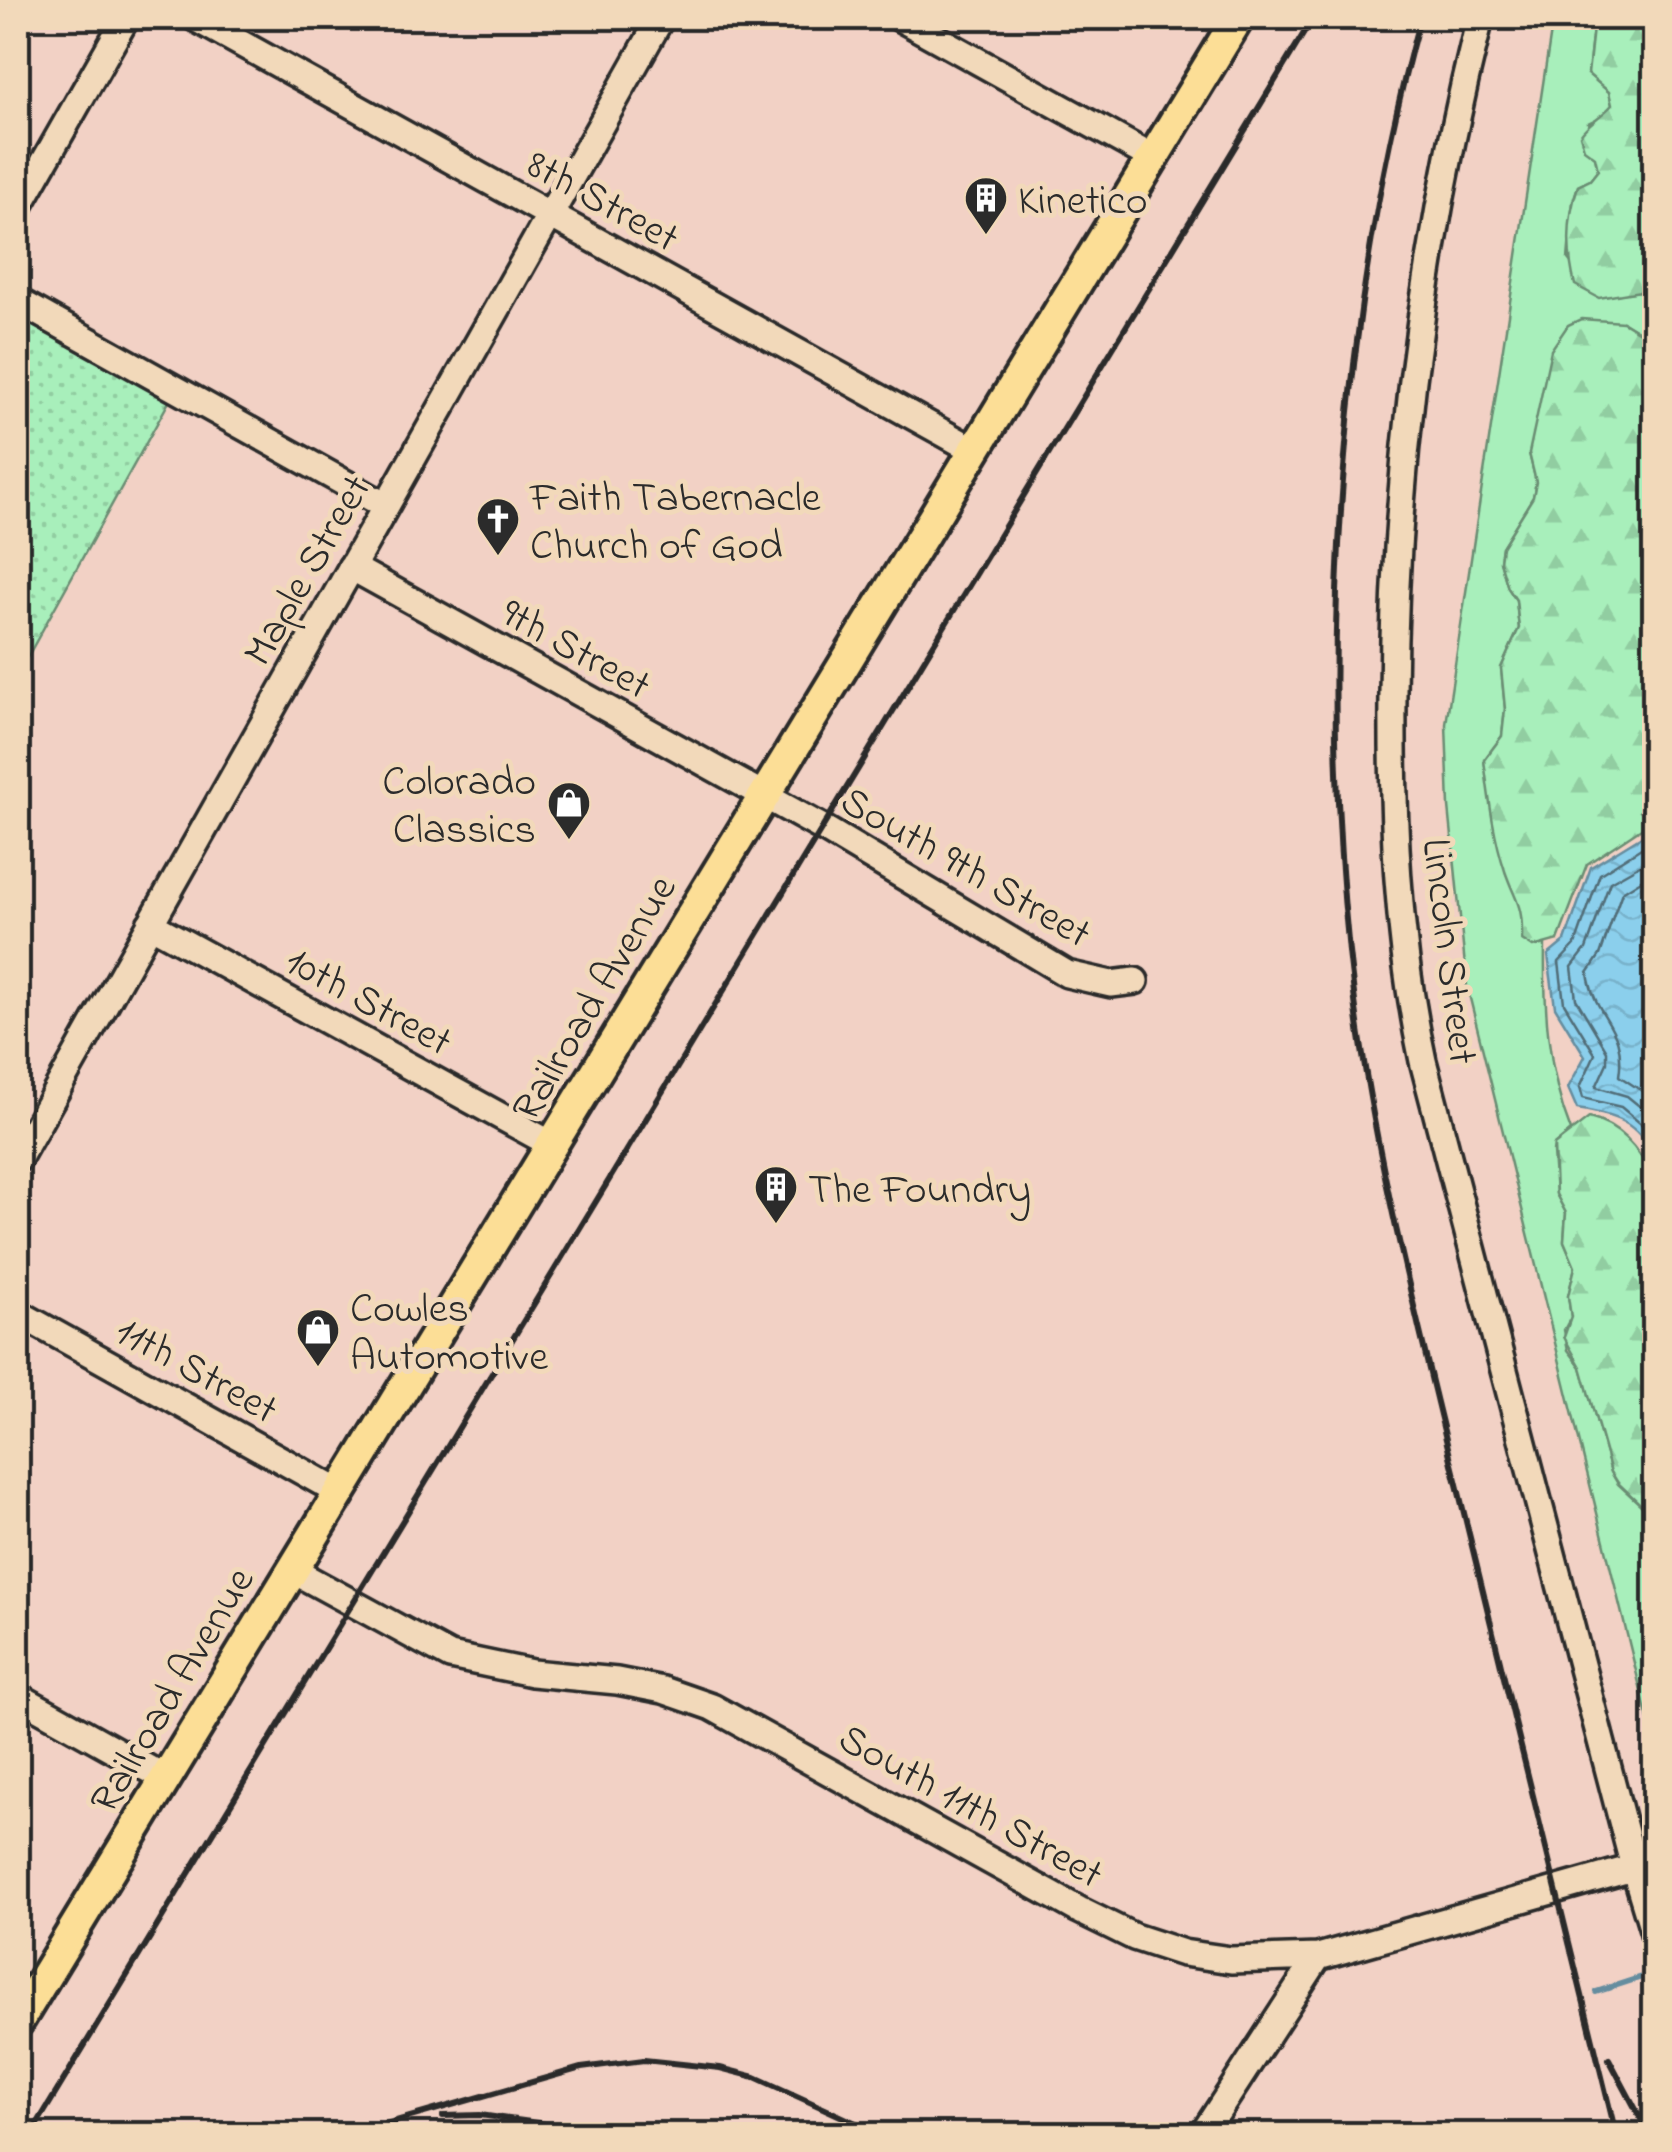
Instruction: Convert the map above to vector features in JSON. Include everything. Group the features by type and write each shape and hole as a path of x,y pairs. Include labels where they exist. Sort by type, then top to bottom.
{"main road":[{"name":"Railroad Avenue","path":"18,2020 1238,18"}],"street":[{"path":"18,208 126,18"},
{"name":"8th Street","path":"195,18 974,450"},
{"name":"Maple Street","path":"18,1159 662,18"},
{"path":"900,18 1152,158"},
{"name":"Lincoln Street","path":"1480,18 1431,247 1399,512 1392,768 1400,894 1412,1010 1423,1061 1644,1864 1654,1932"},
{"path":"18,301 386,506"},
{"name":"9th Street","path":"351,567 763,797"},
{"name":"South 9th Street","path":"763,797 821,827 1067,974 1111,984 1135,981"},
{"name":"10th Street","path":"150,924 552,1144"},
{"name":"11th Street","path":"18,1313 339,1492"},
{"name":"South 11th Street","path":"292,1570 450,1656 532,1673 617,1681 662,1690 712,1707 1079,1910 1134,1937 1183,1953 1231,1960 1318,1958 1644,1864"},
{"path":"18,1696 165,1778"},
{"path":"1203,2134 1318,1958"}],"green space":[{"path":"1553,18 1594,18 1588,74 1609,92 1612,105 1588,123 1598,170 1578,186 1568,259 1599,297 1640,291 1654,297 1654,341 1623,322 1529,453 1536,482 1533,497 1502,547 1500,561 1516,600 1519,629 1501,668 1505,709 1502,736 1484,760 1506,873 1523,910 1522,939 1533,947 1545,944 1549,1039 1571,1131 1554,1145 1553,1152 1556,1194 1566,1213 1564,1241 1575,1267 1568,1296 1571,1317 1564,1330 1568,1350 1581,1367 1611,1472 1618,1484 1654,1517 1654,1744 1467,986 1449,807 1446,724"},
{"path":"1594,18 1654,18 1654,297 1640,291 1599,298 1575,285 1572,273 1569,236 1574,198 1578,186 1598,170 1595,157 1584,149 1580,135 1612,105 1609,92 1588,74"},
{"path":"18,301 176,389 18,674"},
{"path":"1581,319 1623,322 1654,341 1654,804 1647,801 1640,811 1652,821 1587,864 1558,940 1533,947 1522,940 1520,910 1494,830 1484,760 1502,736 1505,709 1501,668 1519,628 1516,600 1500,561 1502,547 1533,497 1536,482 1529,453 1551,350 1568,325"},
{"path":"1589,1118 1611,1127 1629,1141 1654,1181 1654,1517 1611,1472 1581,1367 1564,1337 1571,1317 1568,1296 1575,1267 1564,1241 1566,1213 1556,1194 1554,1145"}],"water":[{"path":"1648,832 1654,837 1654,1157 1640,1135 1623,1122 1577,1109 1568,1088 1585,1056 1555,1007 1548,955 1565,941 1591,867"}],"waterway":[{"path":"1596,1992 1642,1977"}],"railway":[{"path":"31,2134 1313,18"},
{"path":"1420,18 1371,246 1354,363 1343,482 1336,720 1349,952 1379,1149 1407,1278 1616,2134"},
{"path":"1609,2059 1649,2134"},
{"path":"351,2134 581,2068 644,2060 720,2068 755,2077 880,2134"},
{"path":"443,2116 480,2115 617,2134"},
{"path":"413,2134 440,2134"}],"place":[{"name":"Kinetico","path":"986,236"},
{"name":"Faith Tabernacle Church of God","path":"498,557"},
{"name":"Colorado Classics","path":"569,841"},
{"name":"The Foundry","path":"776,1225"},
{"name":"Cowles Automotive","path":"318,1368"}]}
